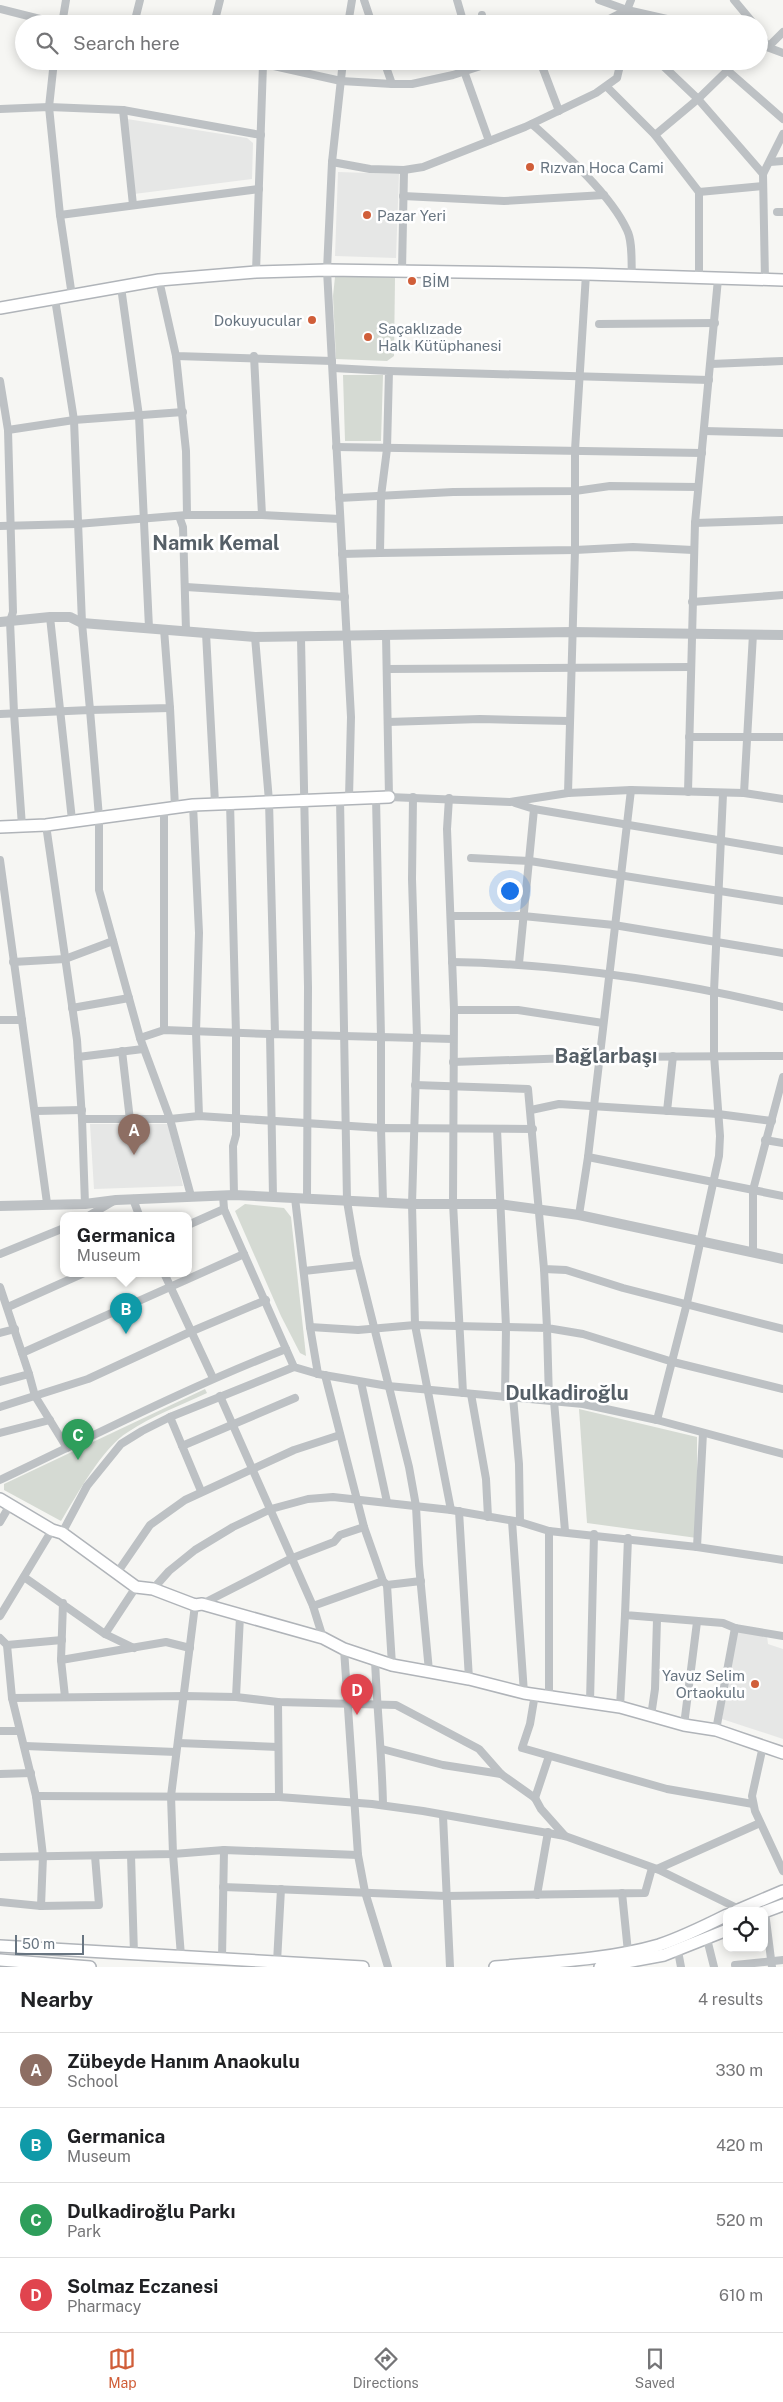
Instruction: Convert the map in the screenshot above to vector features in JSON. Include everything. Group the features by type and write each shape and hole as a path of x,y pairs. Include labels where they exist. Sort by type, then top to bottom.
{"main road":[{"path":"0,308 159,280 256,272 327,270 402,271 783,280"},
{"path":"0,826 46,826 72,820 216,803 389,797"},
{"path":"5,1502 57,1532 136,1587 154,1589 198,1604 323,1638 344,1649 392,1665 469,1679 549,1697 620,1707 684,1724 716,1730 783,1753"},
{"path":"744,1907 783,1891"},
{"path":"768,1911 783,1904"},
{"path":"495,1967 628,1952 672,1940 723,1917"},
{"path":"600,1967 648,1959 678,1951 723,1932"},
{"path":"0,1946 363,1967"},
{"path":"0,1960 14,1964 90,1967"}],"street":[{"path":"63,15 66,0"},
{"path":"136,15 140,0"},
{"path":"216,15 220,0"},
{"path":"348,0 348,15"},
{"path":"364,0 369,15"},
{"path":"457,0 461,15"},
{"path":"600,0 627,10 649,15"},
{"path":"627,15 631,0"},
{"path":"734,0 746,15"},
{"path":"0,9 24,15"},
{"path":"617,15 627,10"},
{"path":"783,32 768,47 783,53"},
{"path":"53,70 49,107 60,215 72,296"},
{"path":"256,272 263,70"},
{"path":"292,70 341,80 392,84 412,84 464,71 489,141"},
{"path":"343,70 332,162 327,270 351,717 345,798 344,1126 348,1200 358,1265 409,1467 416,1506 429,1671"},
{"path":"387,70 392,84"},
{"path":"544,70 560,110"},
{"path":"332,162 370,169 404,170 423,167 532,124 607,86 617,78 619,70"},
{"path":"667,70 698,99 763,174"},
{"path":"655,135 698,99 727,70 783,119"},
{"path":"607,86 655,135 699,192 699,278"},
{"path":"0,109 49,107 123,110 261,135"},
{"path":"123,110 133,205"},
{"path":"532,124 567,155 604,195 628,231 632,276"},
{"path":"765,280 763,174 783,134"},
{"path":"770,162 783,161"},
{"path":"402,271 404,170"},
{"path":"699,192 763,186"},
{"path":"60,215 258,189"},
{"path":"403,196 504,201 604,195"},
{"path":"568,792 575,550 575,450 586,274"},
{"path":"688,792 693,550 718,279"},
{"path":"159,280 176,356 183,412 183,527 186,631"},
{"path":"121,287 139,416 149,628"},
{"path":"55,299 74,420 82,622 99,817 99,890 143,1049 170,1119 192,1196"},
{"path":"599,324 715,323"},
{"path":"176,356 254,356 389,371 579,378 710,380"},
{"path":"254,356 262,515"},
{"path":"711,364 783,361"},
{"path":"380,553 381,496 387,448 389,371"},
{"path":"0,381 8,430 12,526 13,612 5,622 22,826"},
{"path":"8,430 74,420 183,412"},
{"path":"704,431 783,434"},
{"path":"336,448 575,450 702,454"},
{"path":"339,498 453,492 575,491 610,486 698,486"},
{"path":"0,526 77,524 183,515 262,515 340,519"},
{"path":"695,523 783,520"},
{"path":"342,554 575,550 633,547 693,550"},
{"path":"186,588 345,597"},
{"path":"692,602 783,595"},
{"path":"5,622 50,617 70,618 82,622 255,638 572,632 783,634"},
{"path":"50,617 72,820"},
{"path":"164,629 170,708 170,808 164,1030"},
{"path":"206,633 216,803"},
{"path":"744,793 753,634"},
{"path":"386,635 389,797 510,802 534,808 783,851"},
{"path":"255,638 269,801 272,1034 270,1122 273,1197"},
{"path":"301,638 308,1035 307,1198"},
{"path":"387,669 690,667"},
{"path":"0,714 59,710 170,708"},
{"path":"388,722 480,719 569,721"},
{"path":"689,737 783,737"},
{"path":"579,1215 601,1057 619,875 631,790"},
{"path":"510,802 568,792 631,790 724,794 744,793 783,799"},
{"path":"657,1420 687,1303 719,1156 714,1055 714,990 718,942 724,794"},
{"path":"376,797 383,1202"},
{"path":"413,797 412,879 417,1038 412,1204 415,1325 426,1390 455,1510 469,1679"},
{"path":"449,798 447,829 454,1010 453,1204 467,1393 486,1479 488,1518"},
{"path":"230,802 236,1034 236,1135 233,1146 229,1195 224,1209 294,1366"},
{"path":"194,805 199,933 196,1032 199,1116"},
{"path":"519,963 534,808"},
{"path":"46,826 78,1057 82,1110 84,1204"},
{"path":"471,858 530,861 783,901"},
{"path":"0,860 13,962 36,1111 47,1204"},
{"path":"451,916 523,916 614,925 783,953"},
{"path":"13,962 65,959 113,941"},
{"path":"452,962 519,963 608,974 714,990 783,1007"},
{"path":"72,1008 129,998"},
{"path":"454,1010 518,1010 603,1023"},
{"path":"0,1020 22,1020"},
{"path":"140,1038 164,1030 236,1034 345,1035 453,1039"},
{"path":"78,1057 143,1049"},
{"path":"122,1051 130,1120"},
{"path":"667,1111 673,1056"},
{"path":"453,1062 601,1057 783,1056"},
{"path":"753,1253 753,1190 764,1140 772,1121 783,1077"},
{"path":"415,1085 528,1089 533,1129 537,1208 544,1269 551,1400 564,1531"},
{"path":"530,1110 560,1104 718,1114 772,1121"},
{"path":"36,1111 82,1110"},
{"path":"82,1119 170,1119 199,1116 307,1125 381,1128 454,1130 533,1129"},
{"path":"497,1129 509,1397 519,1464 516,1521 529,1693 530,1724 522,1748 667,1789 753,1804"},
{"path":"764,1140 783,1143"},
{"path":"588,1157 783,1196"},
{"path":"0,1206 84,1204 133,1198 229,1195 412,1204 499,1204 579,1215 783,1259"},
{"path":"133,1198 138,1212"},
{"path":"296,1198 310,1327 364,1528 385,1583 392,1665"},
{"path":"95,1212 116,1200"},
{"path":"192,1223 224,1209"},
{"path":"0,1254 60,1230"},
{"path":"22,1353 244,1254"},
{"path":"304,1271 358,1265"},
{"path":"544,1269 566,1270 623,1288 783,1329"},
{"path":"8,1307 75,1277"},
{"path":"166,1277 212,1378"},
{"path":"0,1287 8,1307 35,1396 67,1448"},
{"path":"0,1407 88,1379 190,1332 266,1300"},
{"path":"310,1327 374,1330 415,1325 547,1328 583,1334 673,1362 783,1389"},
{"path":"0,1333 15,1330"},
{"path":"0,1480 212,1378 286,1349"},
{"path":"0,1616 24,1577 57,1532 87,1486 121,1444 170,1417 294,1366 322,1374 388,1386 583,1404 657,1420 783,1454"},
{"path":"0,1382 28,1374"},
{"path":"361,1382 387,1502"},
{"path":"220,1396 290,1559 313,1606 323,1638"},
{"path":"182,1446 294,1398"},
{"path":"170,1417 201,1491"},
{"path":"0,1432 50,1420"},
{"path":"697,1547 703,1433"},
{"path":"117,1574 150,1525 185,1500 252,1467 294,1450 340,1435"},
{"path":"154,1589 169,1571 195,1550 233,1527 270,1510 308,1499 356,1498 455,1510 488,1518 516,1521 549,1530 628,1538 783,1560"},
{"path":"0,1522 5,1502"},
{"path":"181,1956 173,1854 171,1796 190,1648 198,1604 290,1559 334,1542 340,1535 364,1528"},
{"path":"549,1530 549,1697"},
{"path":"590,1702 594,1534"},
{"path":"620,1707 628,1538"},
{"path":"24,1577 106,1634 134,1648"},
{"path":"313,1606 385,1583 421,1581"},
{"path":"106,1634 136,1587"},
{"path":"63,1603 61,1660 65,1697"},
{"path":"625,1615 723,1623 735,1628 783,1636"},
{"path":"236,1697 240,1616"},
{"path":"651,1716 655,1689 657,1619"},
{"path":"684,1724 697,1622"},
{"path":"716,1730 735,1628"},
{"path":"0,1638 8,1645 12,1698 36,1796 43,1856 40,1906"},
{"path":"8,1645 62,1640"},
{"path":"61,1660 166,1642 190,1648"},
{"path":"344,1649 358,1855 365,1892 388,1967"},
{"path":"375,1660 376,1705 382,1749 383,1805"},
{"path":"0,1662 9,1662"},
{"path":"12,1698 185,1696 236,1697 278,1702 347,1705 396,1705 479,1748 501,1774 535,1798 541,1809 565,1836"},
{"path":"278,1702 279,1797"},
{"path":"0,1731 19,1732"},
{"path":"178,1743 278,1747"},
{"path":"25,1746 176,1752"},
{"path":"763,1746 752,1796 753,1804 783,1871"},
{"path":"382,1749 443,1765 501,1774"},
{"path":"535,1798 549,1756"},
{"path":"0,1774 31,1773"},
{"path":"36,1796 279,1797 383,1805 565,1836 654,1869 731,1907"},
{"path":"443,1816 450,1967"},
{"path":"223,1887 446,1896 645,1893 654,1869 760,1823"},
{"path":"537,1895 548,1832"},
{"path":"0,1857 173,1854 224,1850 358,1855"},
{"path":"222,1958 224,1850"},
{"path":"131,1855 134,1954"},
{"path":"0,1902 40,1906 99,1905 95,1856"},
{"path":"277,1962 281,1889"},
{"path":"622,1893 628,1952"},
{"path":"768,1938 771,1964"},
{"path":"707,1939 714,1967"},
{"path":"678,1951 681,1967"},
{"path":"735,1965 771,1964 783,1960"}],"shaded area":[{"path":"127,119 247,138 253,143 252,179 134,194"},
{"name":"Pazar Yeri","path":"338,172 399,174 396,258 335,256"},
{"path":"341,274 395,278 394,356 387,361 336,359 333,296 335,277"},
{"path":"343,375 383,375 381,441 345,441"},
{"path":"90,1124 168,1124 183,1186 94,1189"},
{"path":"245,1204 284,1208 291,1217 306,1356 300,1353 281,1316 235,1211"},
{"path":"205,1389 207,1393 147,1421 118,1439 100,1460 61,1521 4,1490 4,1484"},
{"path":"579,1409 697,1437 697,1538 587,1523"},
{"name":"Yavuz Selim Ortaokulu","path":"736,1630 767,1636 768,1644 783,1649 783,1739 722,1719"}],"place":[{"name":"Rızvan Hoca Cami","path":"530,167"},
{"name":"Pazar Yeri","path":"367,215"},
{"name":"BİM","path":"412,281"},
{"name":"Dokuyucular","path":"312,320"},
{"name":"Saçaklızade Halk Kütüphanesi","path":"368,337"},
{"name":"Zübeyde Hanım Anaokulu","path":"134,1155"},
{"name":"Germanica","path":"126,1334"},
{"name":"Dulkadiroğlu Parkı","path":"78,1460"},
{"name":"Yavuz Selim Ortaokulu","path":"755,1684"},
{"name":"Solmaz Eczanesi","path":"357,1715"}],"district":[{"name":"Namık Kemal","path":"216,543"},
{"name":"Bağlarbaşı","path":"606,1056"},
{"name":"Dulkadiroğlu","path":"567,1393"}]}
